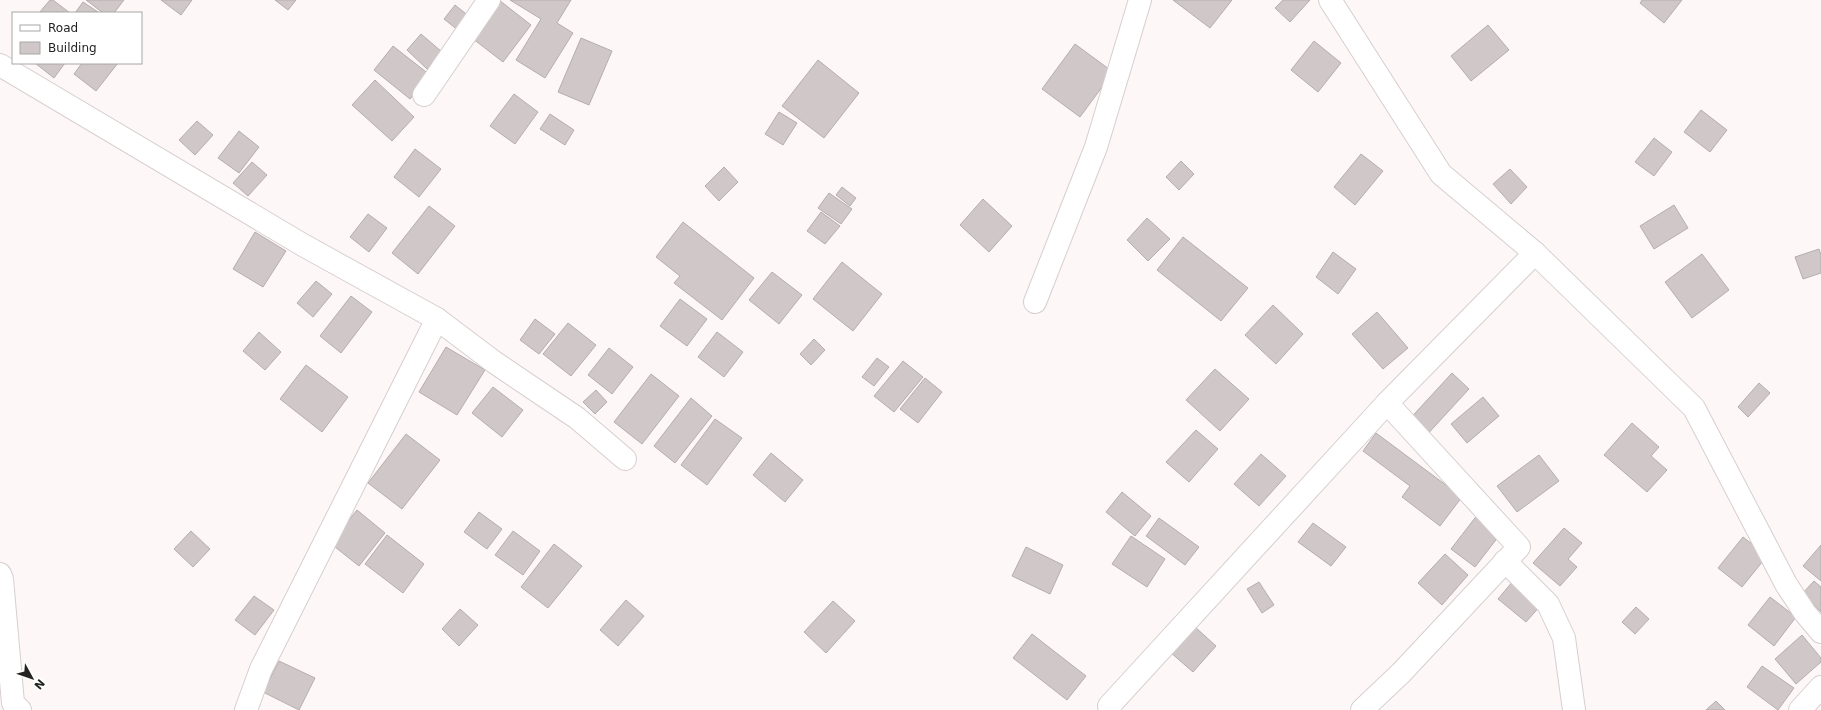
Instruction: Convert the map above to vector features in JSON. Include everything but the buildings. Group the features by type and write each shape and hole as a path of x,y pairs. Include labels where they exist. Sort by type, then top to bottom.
{"street":[{"path":"424,95 488,0"},
{"path":"1035,302 1096,146 1140,0"},
{"path":"1330,0 1441,174 1534,253 1694,408 1786,584 1805,613 1821,632"},
{"path":"0,65 303,245 437,319 494,362 577,418 625,459"},
{"path":"1109,706 1386,402 1534,253"},
{"path":"246,710 261,669 437,319"},
{"path":"1362,710 1401,673 1519,547 1386,402"},
{"path":"1505,561 1548,604 1564,638 1574,710"},
{"path":"0,574 2,579 12,703 20,710"},
{"path":"1800,710 1821,687"}]}
